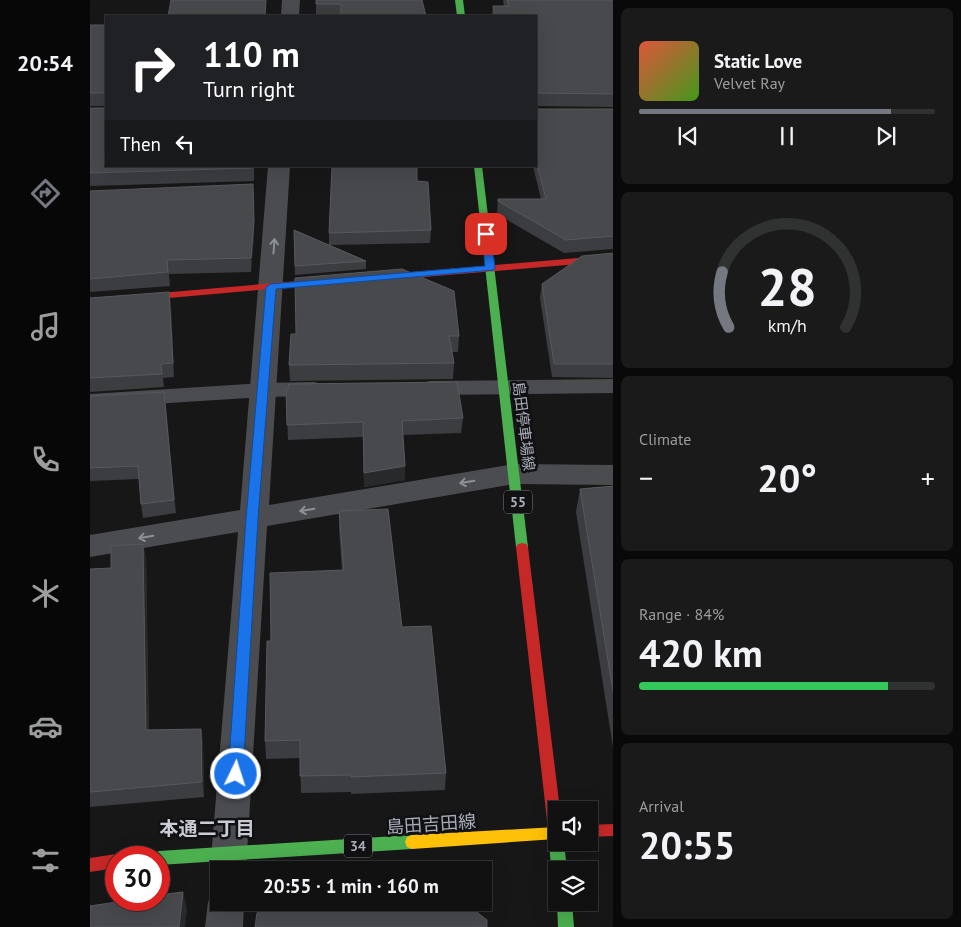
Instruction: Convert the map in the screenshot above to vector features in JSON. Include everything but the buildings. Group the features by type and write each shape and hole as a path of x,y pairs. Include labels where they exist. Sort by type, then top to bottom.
{"main road":[{"path":"459,0 461,15"},
{"name":"島田停車場線","path":"478,167 552,801"},
{"path":"370,278 613,258"},
{"path":"90,302 340,281"},
{"path":"598,831 613,830"},
{"name":"島田吉田線","path":"240,861 548,834"},
{"name":"島田吉田線","path":"170,859 212,861"},
{"path":"90,865 105,863"},
{"path":"565,911 566,927"}],"street":[{"path":"290,15 291,0"},
{"path":"229,861 252,519 271,287 271,181"},
{"path":"90,546 515,474 613,475"},
{"path":"224,927 225,911"}],"lane":[{"path":"409,388 613,386"},
{"path":"90,401 263,390 331,389"}],"traffic: fast":[{"path":"459,0 461,15"},
{"path":"478,167 522,547"},
{"path":"170,857 412,842"},
{"path":"558,851 559,861"},
{"path":"565,911 566,927"}],"traffic: slow":[{"path":"412,842 548,834"}],"traffic: jam":[{"path":"378,278 613,258"},
{"path":"90,302 333,281"},
{"path":"522,547 552,801"},
{"path":"598,831 613,830"},
{"path":"90,865 105,863"}],"district":[{"name":"本通二丁目","path":"207,828"}],"route":[{"path":"236,774 252,519 271,287 490,268 486,234"}]}
